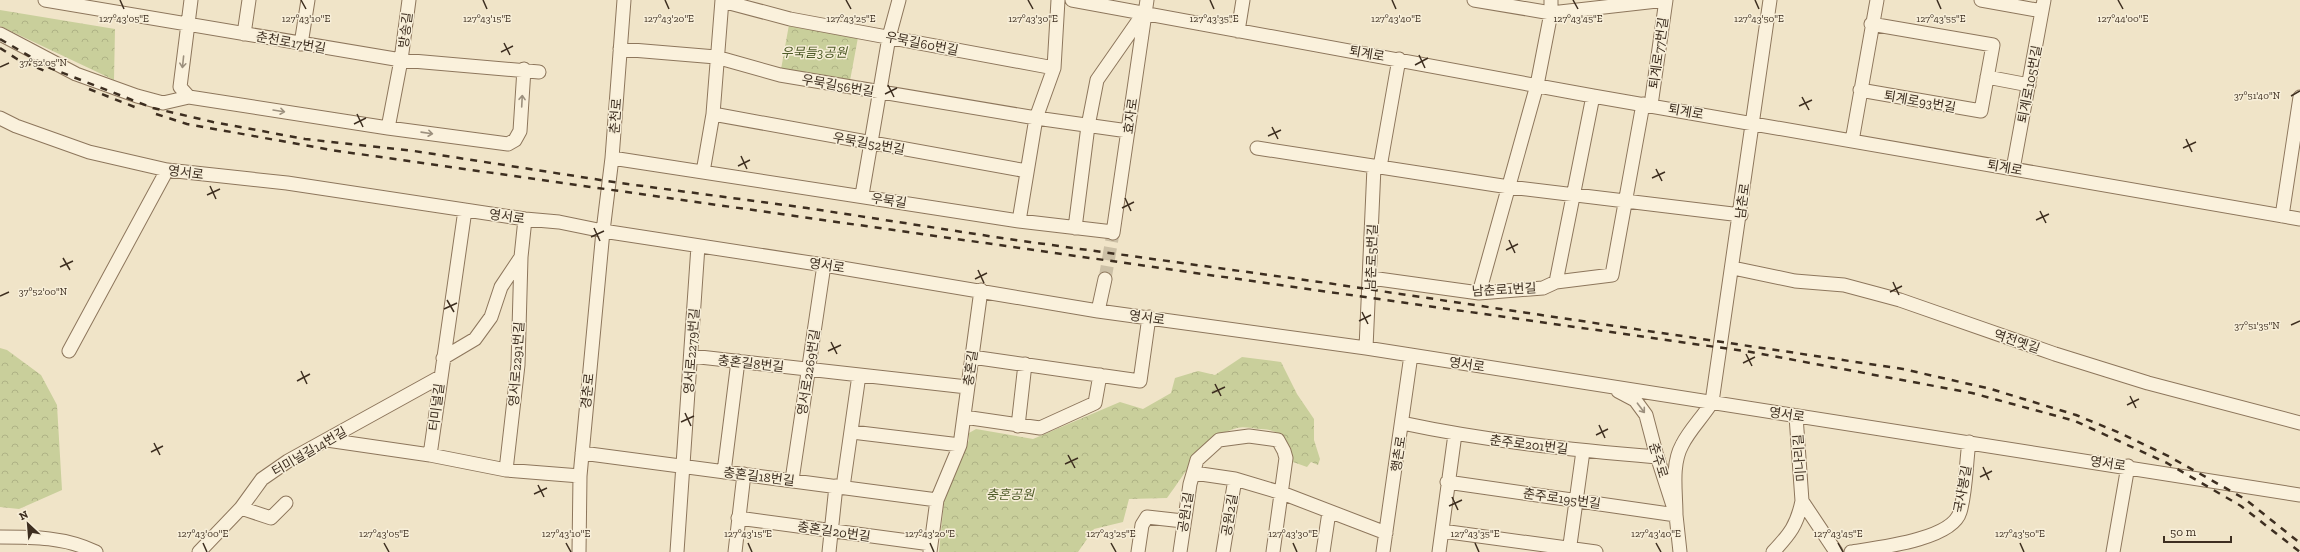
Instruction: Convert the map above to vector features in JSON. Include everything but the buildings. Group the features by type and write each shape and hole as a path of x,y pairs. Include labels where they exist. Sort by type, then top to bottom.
{"street":[{"name":"춘천로17번길","path":"44,0 401,60 524,69 539,72"},
{"path":"189,97 180,88 191,0"},
{"path":"244,34 249,0"},
{"path":"301,44 308,0"},
{"name":"방송길","path":"388,128 401,60 408,0"},
{"name":"춘천로","path":"603,231 612,158 624,0"},
{"path":"862,195 889,37 899,0"},
{"path":"1019,221 1036,118 1054,68 1058,0"},
{"name":"퇴계로","path":"1072,0 1146,6 1238,30 1593,96 1647,104 2300,219"},
{"path":"1238,30 1243,0"},
{"name":"퇴계로77번길","path":"1474,0 1551,6 1666,0 1647,104"},
{"name":"남춘로","path":"1712,402 1741,215 1770,0"},
{"path":"1852,141 1877,0"},
{"path":"1981,0 2043,5"},
{"path":"703,172 713,114 716,57 722,1"},
{"name":"우묵길60번길","path":"722,1 790,19 1054,68"},
{"name":"퇴계로105번길","path":"2013,169 2043,5"},
{"path":"1075,228 1088,126 1097,80 1146,6"},
{"name":"효자로","path":"1113,232 1146,6"},
{"path":"1479,293 1537,85 1551,6"},
{"path":"1872,24 1993,45 1987,76 2029,85"},
{"path":"0,34 76,74 137,96 163,103 189,97 388,128 508,144 515,140 520,132 524,69"},
{"name":"우묵길56번길","path":"620,49 716,57 780,75 1036,118 1128,131"},
{"name":"남춘로5번길","path":"1366,348 1377,167 1399,59"},
{"name":"퇴계로93번길","path":"1860,90 1981,111 1987,76"},
{"path":"1556,282 1593,96"},
{"path":"2282,216 2300,97"},
{"path":"1625,200 1647,104"},
{"name":"우묵길52번길","path":"713,114 871,144 1027,171"},
{"name":"영서로","path":"0,118 16,126 89,152 166,170 287,183 525,219 559,222 603,231 981,290 1098,311 1412,355 1796,416 2128,466 2300,495"},
{"path":"1257,148 1508,186 1741,215"},
{"name":"우묵길","path":"612,158 862,195 1019,221 1113,232"},
{"path":"69,351 166,170"},
{"name":"남춘로1번길","path":"1371,278 1479,293 1543,288 1556,282 1612,274 1625,200"},
{"name":"터미널길","path":"430,455 440,376 465,210"},
{"name":"영서로2291번길","path":"506,470 518,364 521,257 525,219"},
{"name":"경춘로","path":"579,552 580,476 603,231"},
{"name":"영서로2279번길","path":"677,552 698,246"},
{"name":"영서로2291번길","path":"443,358 476,339 491,317 501,286 521,257"},
{"name":"영서로2269번길","path":"792,480 824,265"},
{"name":"역전옛길","path":"1733,268 1795,281 1844,285 1900,300 2055,354 2148,383 2300,423"},
{"path":"1098,311 1105,279"},
{"name":"충혼길","path":"930,548 936,500 960,445 981,290"},
{"path":"972,357 1140,381 1149,317"},
{"name":"행촌로","path":"1383,552 1412,355"},
{"name":"충혼길8번길","path":"691,356 967,387"},
{"path":"724,472 738,361"},
{"path":"1018,426 1025,364"},
{"path":"829,552 831,531 839,487 852,432 859,375"},
{"path":"964,417 1040,428 1095,403 1100,375"},
{"name":"터미널길14번길","path":"199,552 240,508 262,479 288,461 440,376"},
{"name":"춘주로","path":"1609,387 1627,395 1643,409 1646,415 1657,457 1676,515 1680,552"},
{"path":"1676,515 1675,479 1678,454 1682,444 1712,402"},
{"name":"미나리길","path":"1773,552 1788,536 1798,521 1802,501 1796,416"},
{"name":"춘주로201번길","path":"1402,423 1455,434 1583,450 1657,457"},
{"path":"852,432 960,445"},
{"path":"1439,552 1447,482 1455,434"},
{"name":"공원1길","path":"1180,552 1184,522 1197,460 1219,440 1249,436 1278,440 1286,458 1282,493"},
{"path":"327,440 430,455 506,470 580,476"},
{"name":"국사봉길","path":"1851,552 1917,541 1954,524 1960,513 1969,442"},
{"path":"1569,550 1583,450"},
{"name":"충혼길18번길","path":"582,453 936,500"},
{"path":"2113,552 2128,466"},
{"path":"1194,473 1235,479 1282,493 1386,533"},
{"path":"735,552 744,474"},
{"name":"공원2길","path":"1223,552 1235,479"},
{"name":"춘주로195번길","path":"1447,482 1676,515"},
{"path":"1273,552 1282,493"},
{"name":"미나리길","path":"1802,501 1836,552"},
{"path":"240,508 271,518 286,503"},
{"path":"1323,552 1329,512"},
{"path":"1138,552 1142,525 1147,517 1184,522"},
{"name":"충혼길20번길","path":"738,518 831,531 930,548"},
{"path":"1442,531 1569,550 1596,552"},
{"path":"0,537 44,537 83,546 96,552"}],"green space":[{"path":"0,10 115,29 114,80 0,26"},
{"name":"우묵들3공원","path":"790,19 859,32 849,86 780,75"},
{"path":"0,348 7,350 41,375 57,405 62,490 19,509 0,507"},
{"name":"충혼공원","path":"1242,357 1281,362 1297,394 1314,419 1314,440 1320,459 1318,465 1311,462 1307,467 1293,462 1284,438 1275,432 1243,427 1237,428 1226,432 1206,447 1189,467 1167,498 1129,499 1123,522 1094,529 1078,552 939,552 944,501 969,440 969,433 976,429 1033,439 1120,402 1143,409 1171,393 1175,378 1198,371 1215,375"}],"tunnel":[{"path":"1105,279 1113,233"}],"railway":[{"path":"0,39 50,68 153,108 213,122 305,139 414,151 620,183 807,208 1008,239 1327,283 1903,369 1991,389 2076,415 2120,433 2170,457 2245,499 2300,543"},
{"path":"0,48 17,59 45,71"},
{"path":"89,89 137,108"},
{"path":"156,114 187,124 331,150 1751,352 1972,393 2075,421 2167,463 2241,506 2300,552"}]}
